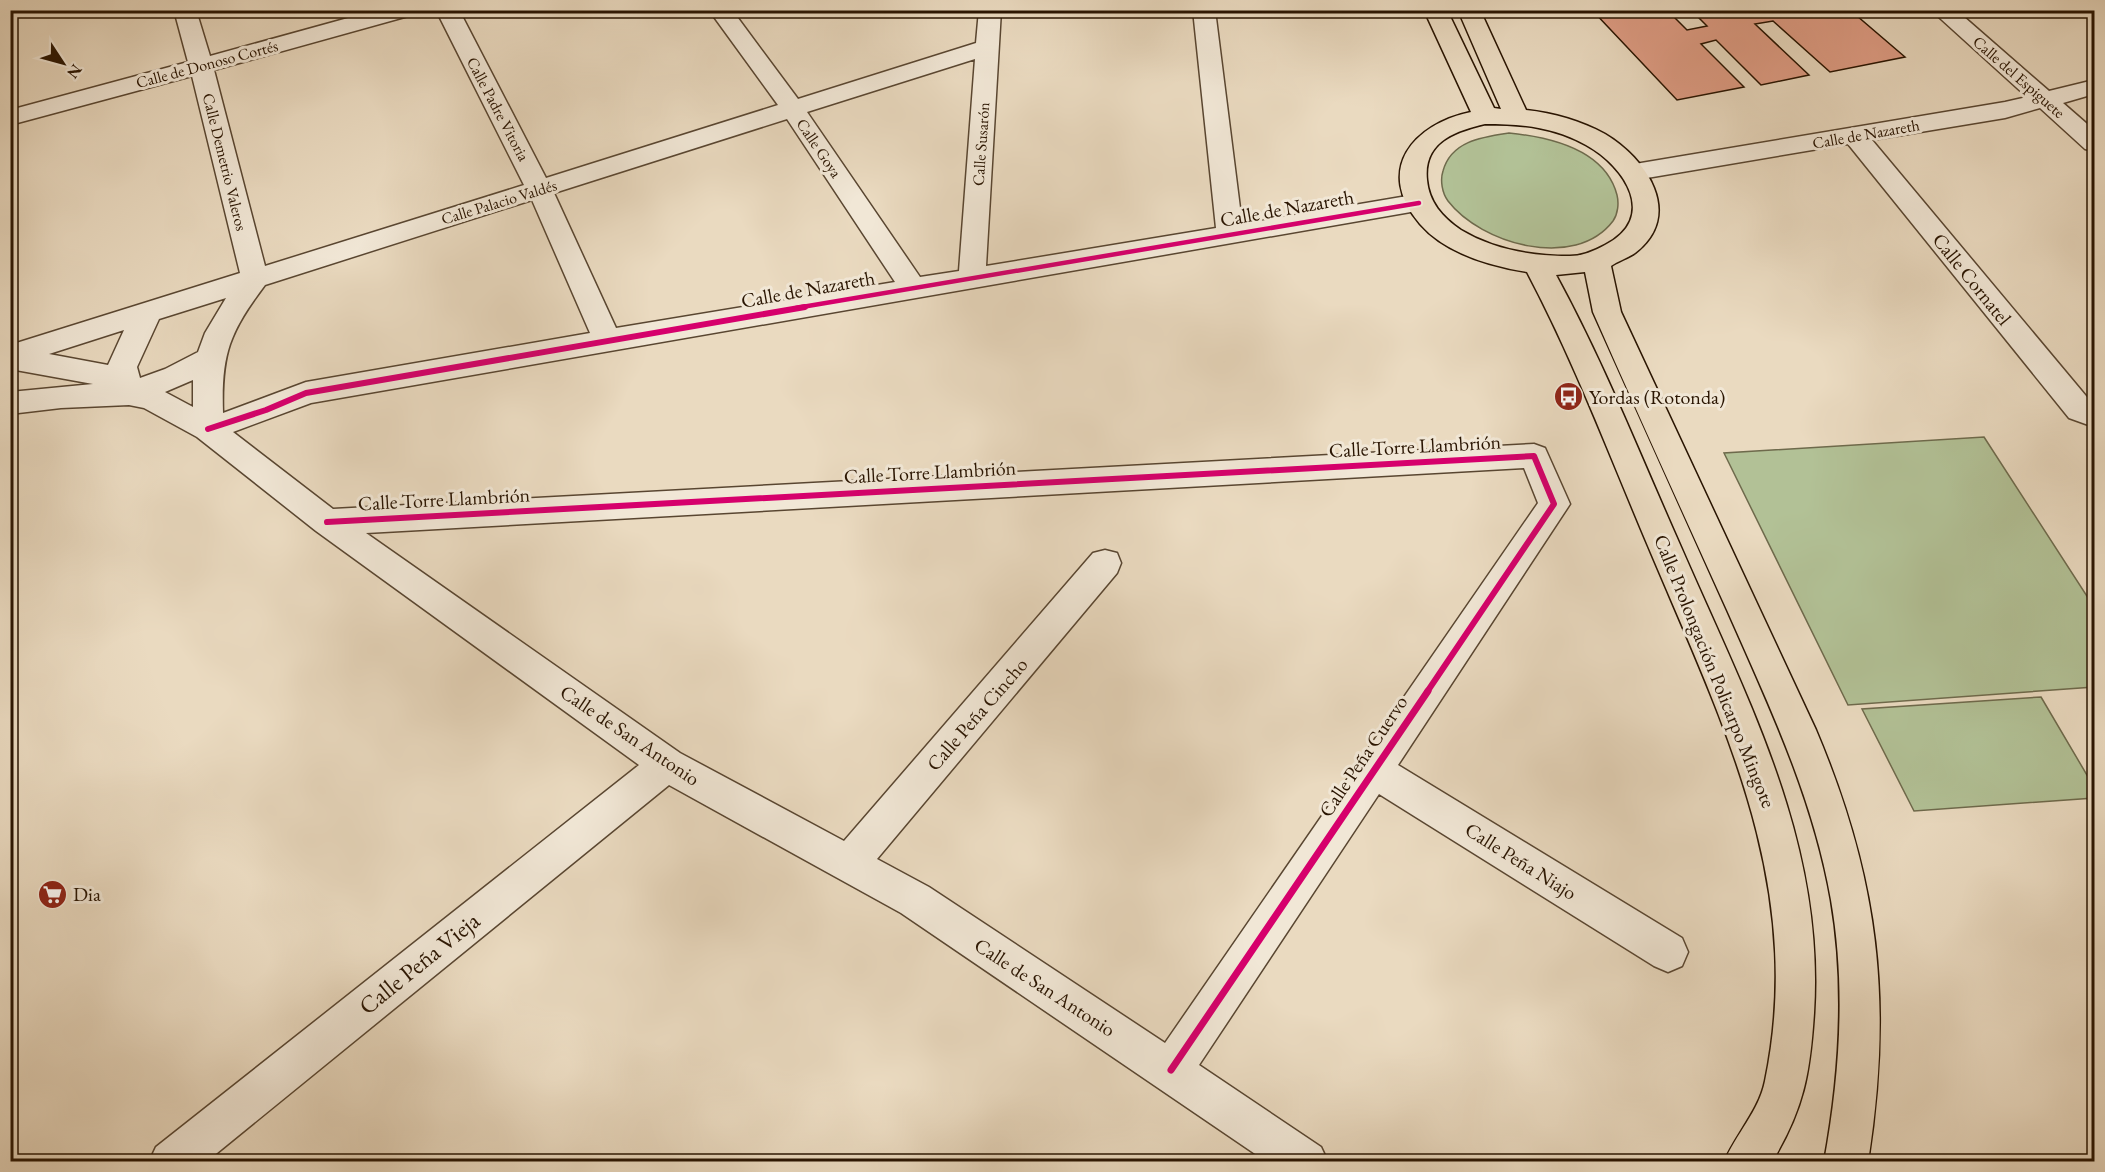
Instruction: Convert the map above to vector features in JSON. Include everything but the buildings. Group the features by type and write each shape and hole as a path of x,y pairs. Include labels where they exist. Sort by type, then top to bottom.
{"main road":[{"path":"1435,10 1485,116"},
{"path":"1469,10 1517,116"},
{"path":"1485,116 1517,116 1546,120 1574,129 1600,141 1621,157 1635,172 1645,192 1647,209 1644,226 1633,240 1617,253 1596,261 1568,266 1537,266 1500,258 1465,244 1438,225 1419,203 1412,179 1415,156 1430,137 1454,124 1485,116"},
{"path":"1596,261 1607,312 1806,749 1836,836 1851,896 1861,982 1861,1054 1846,1161"},
{"name":"Calle Prolongación Policarpo Mingote","path":"1537,266 1565,314 1757,764 1778,830 1792,894 1796,962 1795,1018 1784,1094 1746,1161"}],"street":[{"name":"Calle Demetrio Valeros","path":"185,10 255,279"},
{"name":"Calle de Donoso Cortés","path":"10,118 404,10"},
{"name":"Calle Padre Vitoria","path":"447,10 540,190 607,340"},
{"name":"Calle Goya","path":"720,10 793,109 913,288"},
{"name":"Calle Susarón","path":"972,278 990,10"},
{"path":"1204,10 1230,235"},
{"name":"Calle del Espiguete","path":"1942,10 2094,143"},
{"name":"Calle Palacio Valdés","path":"10,357 988,47"},
{"name":"Calle de Nazareth","path":"1635,172 2006,110 2094,87"},
{"name":"Calle Cornatel","path":"1855,136 2080,410 2094,416"},
{"name":"Calle de Nazareth","path":"208,429 266,410 306,393 1419,203"},
{"path":"208,429 209,359 228,312 255,279"},
{"path":"129,394 122,367 134,338 149,312"},
{"path":"10,357 98,372 129,394"},
{"path":"129,394 175,377 209,359"},
{"name":"Calle de San Antonio","path":"10,403 61,397 129,394 152,399 208,429 327,522 667,765 915,900 1306,1161"},
{"name":"Calle Torre Llambrión","path":"327,522 1534,456"},
{"name":"Calle Peña Cuervo","path":"1172,1070 1554,504 1534,456"},
{"name":"Calle Peña Cincho","path":"849,864 1106,563"},
{"name":"Calle Peña Vieja","path":"171,1161 667,765"},
{"name":"Calle Peña Niajo","path":"1373,770 1668,952"}],"green space":[{"path":"1509,133 1558,142 1574,148 1601,166 1611,179 1617,195 1618,208 1613,221 1596,236 1576,245 1553,248 1529,246 1505,239 1482,229 1463,216 1448,201 1443,190 1442,175 1447,161 1453,153 1469,142"},
{"path":"1984,437 2094,607 2094,687 1848,705 1724,453"},
{"path":"2041,697 2094,787 2094,798 1914,811 1862,709"}],"cycle path":[{"path":"208,429 266,410 306,393 1419,203"},
{"path":"327,522 1534,456 1554,504 1171,1070"}],"place":[{"name":"Yordas (Rotonda)","path":"1568,397"},
{"name":"Dia","path":"52,894"}]}
